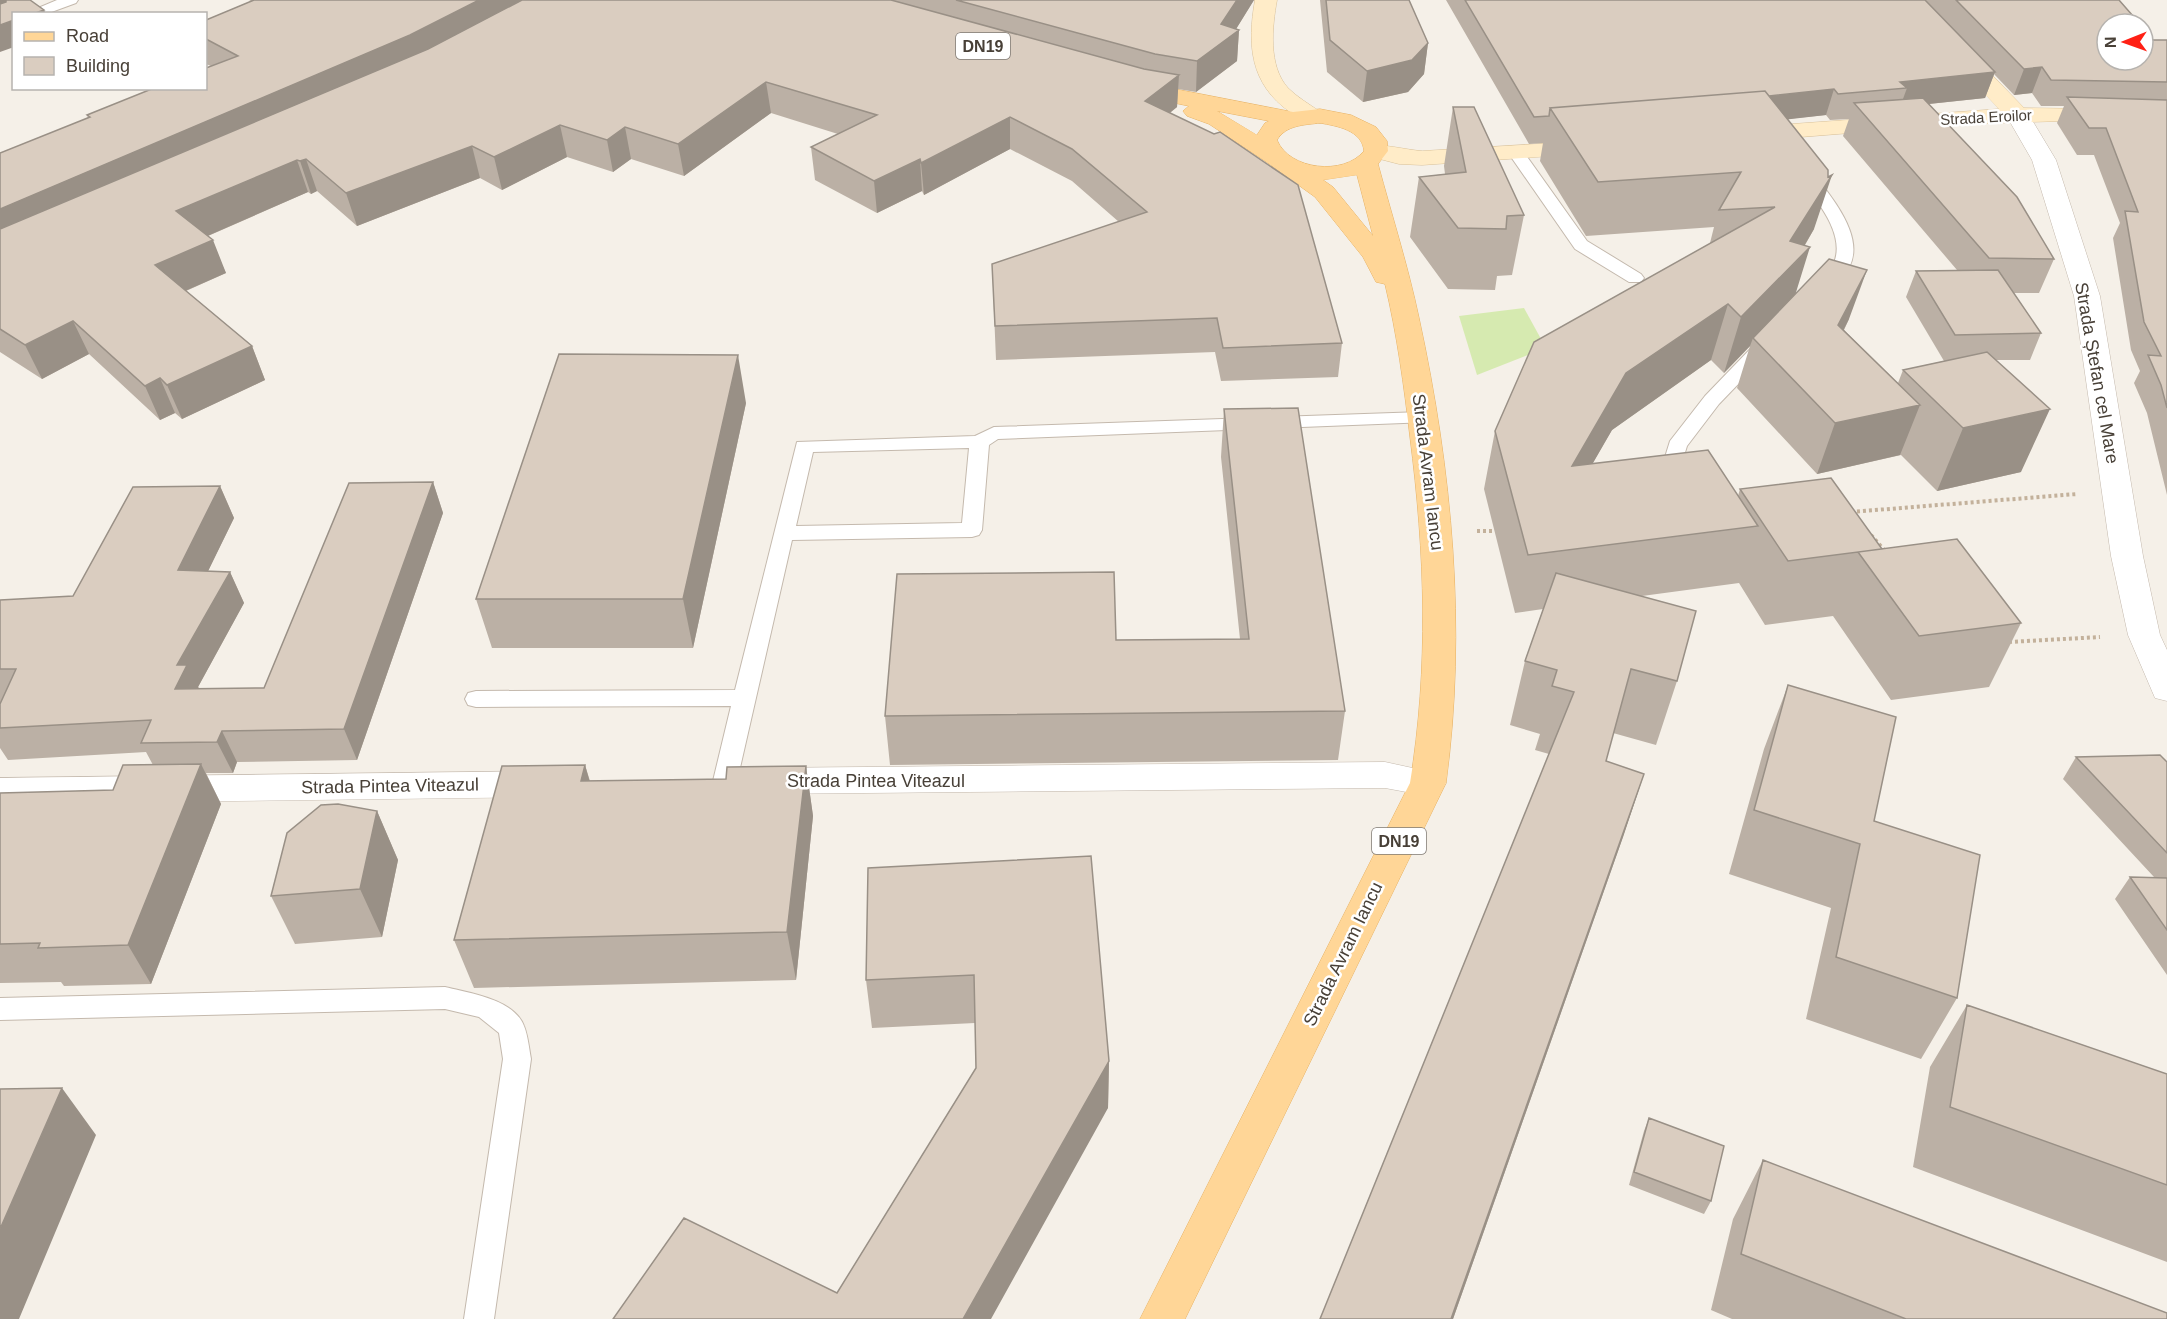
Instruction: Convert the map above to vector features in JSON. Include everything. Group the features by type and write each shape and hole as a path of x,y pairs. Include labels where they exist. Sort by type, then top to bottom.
{"main road":[{"path":"1266,0 1262,39 1268,72 1280,93 1302,118 1273,128 1265,140 1279,160"},
{"name":"Strada Ștefan cel Mare","path":"1907,0 2018,115"},
{"name":"Strada Avram Iancu","path":"1112,82 1152,93 1302,118"},
{"name":"Strada Avram Iancu","path":"1152,93 1217,119 1324,192 1375,255 1406,318"},
{"name":"Strada Eroilor","path":"1729,136 2018,115 2167,117"},
{"name":"DN19","path":"1279,160 1313,172 1340,172 1371,157 1375,141 1361,127 1343,120 1302,118"},
{"path":"1371,157 1422,158 1517,154 1611,146"},
{"name":"Strada Avram Iancu","path":"1162,1319 1428,783 1437,731 1442,628 1437,530 1406,318 1371,157"}],"street":[{"name":"Strada Ștefan cel Mare","path":"2018,115 2044,160 2087,296 2127,556 2144,635 2167,689"},
{"name":"Strada Pintea Viteazul","path":"689,782 1385,775 1428,783"},
{"name":"Strada Pintea Viteazul","path":"0,791 571,783"}],"lane":[{"path":"37,12 71,0"},
{"path":"1776,132 1837,220 1845,243 1841,266 1809,300"},
{"path":"1517,154 1581,245 1635,278"},
{"path":"1666,489 1677,445 1712,400 1777,333"},
{"path":"725,781 804,446 979,442 994,433 1422,418"},
{"path":"783,534 972,530 979,442"},
{"path":"476,699 745,698"},
{"path":"0,1009 445,998 487,1008 511,1027 517,1059 479,1319"}],"path":[{"path":"1840,509 1851,512 2117,491"},
{"path":"1851,512 1858,521"},
{"path":"1866,530 1890,556"},
{"path":"2005,642 2144,635"}],"green space":[{"path":"1524,308 1546,348 1477,375 1459,316"}],"building":[{"path":"6,0 30,0 44,10 12,12 12,21 0,25 0,4"},
{"path":"254,0 479,0 410,35 0,209 0,153 90,117 87,115 149,90 207,90 207,68 238,56 207,40 207,20"},
{"path":"522,0 891,0 1144,69 1179,75 1145,101 1214,134 1220,132 1298,185 1342,343 1223,348 1217,318 995,326 992,264 1147,212 1072,149 1010,117 921,163 920,159 874,181 811,147 877,115 766,82 678,144 625,127 607,140 560,125 494,157 472,146 346,193 306,159 297,160 176,211 213,240 155,265 252,346 167,385 160,378 145,386 73,321 25,345 0,329 0,229 428,49"},
{"path":"956,0 1237,0 1221,24 1239,30 1197,61 1155,54"},
{"path":"1326,0 1409,0 1428,43 1412,60 1367,71 1330,40"},
{"path":"1465,0 1925,0 1995,72 1900,82 1907,88 1838,94 1834,89 1769,96 1765,91 1550,108 1549,116 1534,117"},
{"path":"1956,0 2119,0 2130,12 2095,12 2095,72 2155,72 2155,40 2167,40 2167,82 2051,80 2042,67 2024,69"},
{"path":"1765,91 1828,170 1828,177 1832,175 1790,241 1810,247 1741,317 1728,304 1626,373 1572,466 1708,450 1758,526 1528,555 1495,431 1534,342 1775,207 1719,210 1741,172 1598,182 1550,108"},
{"path":"2067,97 2167,100 2167,408 2161,385 2148,355 2161,356 2144,322 2125,211 2138,212 2106,128 2089,128"},
{"path":"1923,98 2017,197 2054,259 1989,258 1854,103"},
{"path":"1453,107 1474,107 1524,215 1507,216 1506,229 1458,228 1419,177 1466,172"},
{"path":"1829,259 1867,270 1838,325 1920,405 1835,423 1753,338"},
{"path":"1998,270 2041,333 1955,335 1916,271"},
{"path":"1987,352 2050,409 1963,428 1903,370"},
{"path":"559,354 738,355 683,599 476,599"},
{"path":"1298,408 1345,711 885,716 897,574 1114,572 1116,640 1249,639 1224,409"},
{"path":"1831,478 1882,549 1788,561 1740,489"},
{"path":"433,482 344,729 222,731 217,742 141,743 151,720 0,728 0,704 16,669 0,669 0,600 73,596 133,487 220,486 178,570 230,572 177,665 187,665 175,689 264,688 349,483"},
{"path":"1957,539 2021,623 1919,636 1858,552"},
{"path":"1556,573 1696,611 1677,681 1631,669 1606,761 1644,774 1451,1319 1320,1319 1574,692 1552,686 1557,670 1525,661"},
{"path":"1788,685 1896,717 1874,821 1980,855 1957,998 1836,957 1860,844 1754,810"},
{"path":"2160,755 2167,762 2167,853 2076,757"},
{"path":"201,764 128,945 38,948 40,943 0,944 0,793 113,790 123,765"},
{"path":"585,765 581,781 726,779 727,767 806,766 787,932 454,940 502,766"},
{"path":"338,804 377,811 360,889 271,896 287,833 321,805"},
{"path":"1091,856 1109,1061 963,1319 613,1319 684,1218 837,1293 976,1068 974,975 866,980 868,868"},
{"path":"2130,877 2167,878 2167,930"},
{"path":"1967,1005 2167,1074 2167,1185 1950,1107"},
{"path":"62,1088 0,1229 0,1089"},
{"path":"1649,1118 1724,1146 1711,1201 1634,1172"},
{"path":"1763,1160 2167,1313 2167,1319 1906,1319 1741,1254"}]}
